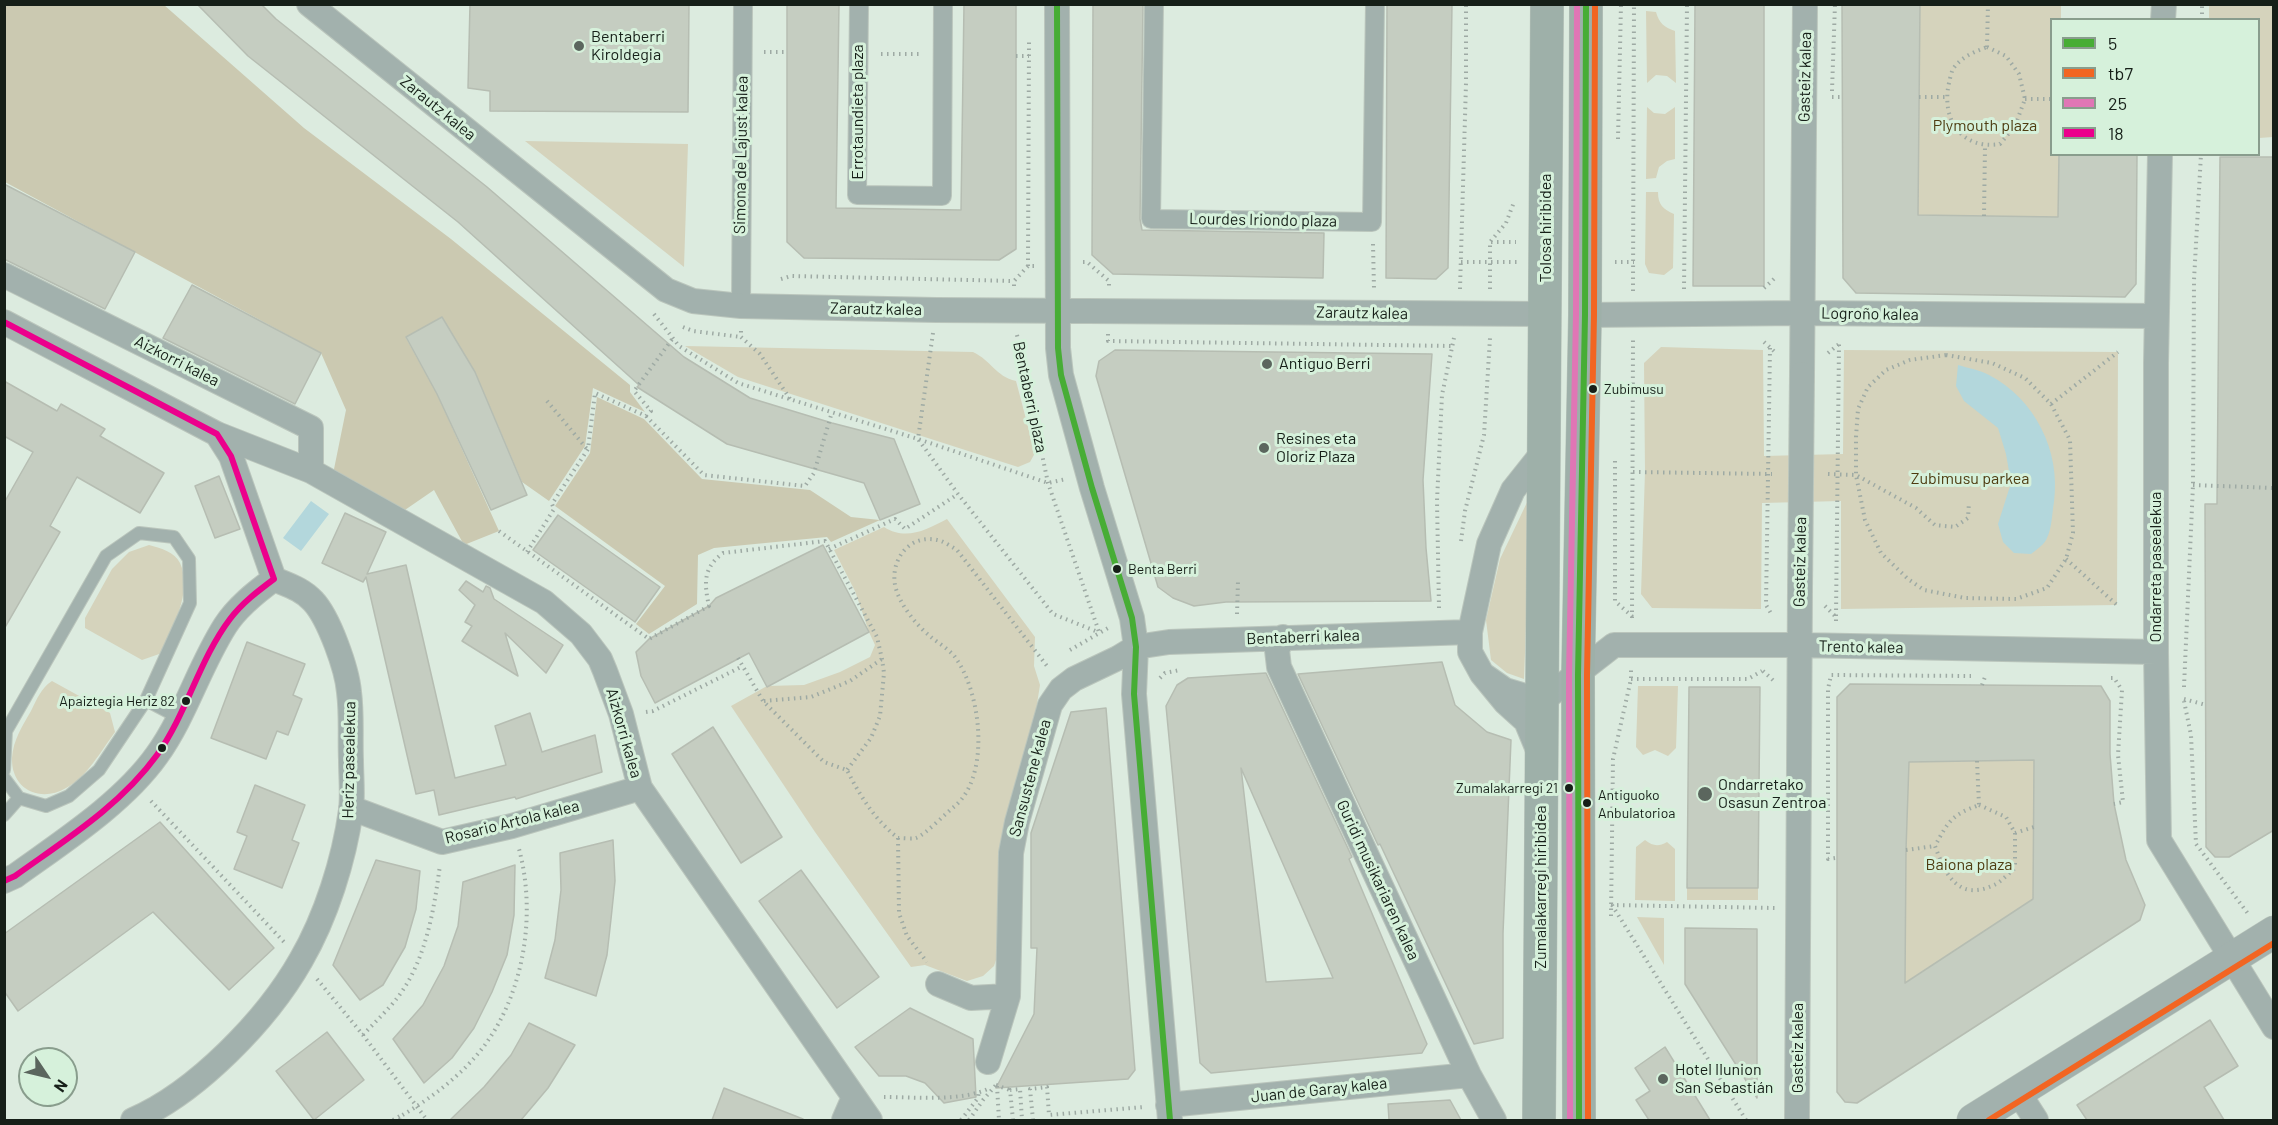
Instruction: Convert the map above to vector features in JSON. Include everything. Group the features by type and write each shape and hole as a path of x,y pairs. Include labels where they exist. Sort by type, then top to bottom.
{"main road":[{"name":"Tolosa hiribidea","path":"1542,654 1547,4"},
{"path":"1579,1120 1578,675 1600,315 1586,4"},
{"name":"Zumalakarregi hiribidea","path":"1539,1120 1542,654"}],"street":[{"name":"Zarautz kalea","path":"309,4 666,290 693,302 740,298 1014,310 1545,314"},
{"name":"Simona de Lajust kalea","path":"740,298 743,4"},
{"name":"Errotaundieta plaza","path":"859,4 857,195 942,195 943,4"},
{"path":"1057,4 1058,348 1061,375 1092,488 1132,618 1136,647 1134,694 1169,1113"},
{"name":"Lourdes Iriondo plaza","path":"1154,4 1150,219 1372,222"},
{"path":"1372,222 1375,4"},
{"name":"Gasteiz kalea","path":"1797,1120 1788,645 1800,588 1805,4"},
{"name":"Ondarreta pasealekua","path":"2160,156 2156,316 2156,652 2159,840 2230,959 2274,1027"},
{"name":"Aizkorri kalea","path":"4,275 310,428 311,471"},
{"name":"Logroño kalea","path":"1600,315 1802,313 2156,316"},
{"name":"Aizkorri kalea","path":"4,322 217,434 311,471 544,602 581,633 600,659 605,671 621,714 640,788 870,1120"},
{"path":"4,880 15,876 73,833 134,783 157,754 225,625 251,596 274,579 231,456 217,434"},
{"path":"1542,759 1526,721 1505,702 1482,674 1470,652 1470,632 1489,544 1513,490 1544,451"},
{"name":"Heriz pasealekua","path":"133,1120 154,1111 206,1073 266,1013 302,960 326,904 342,858 351,808 350,691 332,630 314,602 302,591 274,579"},
{"name":"Bentaberri kalea","path":"1136,647 1169,642 1470,632"},
{"name":"Guridi musikariaren kalea","path":"1283,637 1277,650 1279,667 1469,1075 1494,1120"},
{"name":"Trento kalea","path":"1542,701 1614,645 1788,645 2156,652"},
{"name":"Sansustene kalea","path":"988,1062 1008,996 1011,852 1017,822 1050,705 1061,689 1074,679 1136,647"},
{"path":"1482,674 1505,690 1542,701"},
{"name":"Rosario Artola kalea","path":"351,808 442,842 512,825 640,788"},
{"path":"1973,1120 2270,934"},
{"path":"938,984 971,998 1008,996"},
{"name":"Juan de Garay kalea","path":"1169,1113 1469,1075"},
{"path":"2018,1092 2036,1120"},
{"path":"844,1120 854,1097"}],"lane":[{"path":"4,770 6,731 106,556 139,533 174,537 189,559 190,603 147,700 99,770 69,796 46,806 19,798 4,778"},
{"path":"147,700 178,717"},
{"path":"4,815 19,798"}],"path":[{"path":"1439,608 1437,501 1442,395 1459,314 1466,4"},
{"path":"1618,148 1621,4"},
{"path":"1684,289 1687,4"},
{"path":"1835,4 1832,97 1842,97"},
{"path":"1987,47 1988,4"},
{"path":"1028,266 1029,36"},
{"path":"1987,47 2007,56 2019,74 2025,99 2015,126 2000,144 1985,147 1968,140 1954,127 1946,97 1952,70 1970,53 1987,47"},
{"path":"858,53 943,55"},
{"path":"1016,56 1029,56"},
{"path":"1919,97 1946,97"},
{"path":"2025,99 2050,99"},
{"path":"1984,216 1985,147"},
{"path":"2201,156 2194,280 2193,485 2184,699 2191,735 2196,844 2237,900 2270,934"},
{"path":"1372,222 1373,289 1384,289"},
{"path":"1600,315 1616,253"},
{"path":"1461,262 1528,262"},
{"path":"1763,290 1780,274"},
{"path":"740,298 791,276 1014,281"},
{"path":"1449,290 1460,290"},
{"name":"Bentaberri plaza","path":"740,298 741,337 760,354 791,399 1048,483"},
{"name":"Bentaberri plaza","path":"1014,310 1048,483 1099,632 1104,664"},
{"path":"934,326 918,439 958,494 1053,614 1099,632"},
{"path":"646,416 651,411 634,391 673,338"},
{"path":"1764,342 1782,359"},
{"path":"1836,617 1839,344"},
{"path":"1770,347 1770,474 1766,606 1772,615"},
{"path":"2051,404 2118,352"},
{"path":"1946,355 1992,363 2025,378 2051,404 2070,440 2073,534 2066,559 2047,588 2016,599 1965,598 1924,590 1908,579 1881,553 1865,520 1856,475 1856,437 1858,409 1868,387 1886,369 1910,360 1946,355"},
{"path":"527,552 554,508 552,504 588,449 595,393 646,416 704,475 805,486 813,473 832,412"},
{"path":"547,401 588,449"},
{"path":"1615,458 1615,601 1632,618 1644,618"},
{"path":"1633,472 1770,474"},
{"path":"1828,474 1856,475 1916,508 1935,525 1955,527 1968,518 1969,502"},
{"path":"1048,483 1070,478"},
{"path":"2193,485 2274,488"},
{"path":"829,549 895,519 905,529 958,494"},
{"path":"499,531 649,639 709,606 706,578 712,562 723,554 825,541 877,637 884,673 880,716 871,738 847,770"},
{"path":"738,658 763,701 824,762 847,770 860,795 886,829 898,838 916,838 959,802 973,782 979,753 976,714 967,680 955,656 927,634 896,590 894,570 901,552 916,541 940,540 957,550 1047,666 1056,660"},
{"path":"2066,559 2116,605"},
{"path":"1237,614 1238,581"},
{"path":"1611,916 1613,759 1632,679 1632,618"},
{"path":"1064,654 1099,632"},
{"path":"1777,684 1788,645"},
{"path":"763,701 811,697 850,681 882,659"},
{"path":"653,711 742,666"},
{"path":"1157,681 1165,673 1185,669"},
{"path":"1632,679 1748,679 1762,670"},
{"path":"1835,858 1828,859 1828,689 1831,675 1997,677"},
{"path":"1982,685 1985,676"},
{"path":"2102,678 2114,678 2122,690 2118,755 2123,802 2114,804"},
{"path":"2184,699 2206,705"},
{"path":"1977,761 1979,805"},
{"path":"1979,805 2006,817 2016,833 2015,868 1995,885 1977,891 1957,886 1943,868 1935,846 1945,828 1958,813 1979,805"},
{"path":"393,1120 401,1118 452,1081 487,1042 507,1004 523,957 528,914 524,867 512,825"},
{"path":"2016,833 2034,827"},
{"path":"898,838 899,913 907,936 922,953 938,984"},
{"path":"363,1035 399,996 418,959 434,909 442,842"},
{"path":"1906,850 1935,846"},
{"path":"1611,905 1776,909 1776,897"},
{"path":"1611,905 1746,1120"},
{"path":"961,1120 980,1093 978,1073 988,1062"},
{"path":"854,1097 932,1097 980,1093 997,1085 1010,1090 1047,1087 1049,1118 1169,1113"},
{"path":"969,1120 997,1085"},
{"path":"997,1085 999,1120"},
{"path":"1020,1089 1022,1120"},
{"path":"1030,1089 1033,1120"},
{"path":"1010,1090 1013,1120"}],"green space":[{"name":"Plymouth plaza","path":"1920,5 2061,5 2061,18 2050,18 2050,156 2059,156 2058,217 1918,215"},
{"path":"2209,5 2273,5 2273,137 2260,138 2260,18 2209,18"},
{"path":"1646,11 1656,12 1662,24 1675,31 1676,83 1667,76 1656,75 1647,83"},
{"path":"1647,107 1654,113 1665,114 1675,107 1675,159 1659,167 1656,178 1646,179"},
{"path":"525,141 688,144 684,267"},
{"path":"1646,192 1658,192 1662,206 1674,214 1673,268 1664,275 1649,273 1645,264"},
{"path":"685,346 973,352 1003,376 1016,381 1035,453 1030,462 1018,467 738,377"},
{"name":"Zubimusu parkea","path":"1661,347 1763,350 1764,456 1843,454 1844,350 2118,352 2117,605 1841,609 1841,501 1762,503 1761,609 1652,608 1641,594 1645,472 1644,363"},
{"path":"1531,494 1524,679 1507,673 1491,660 1486,620 1500,559"},
{"path":"947,519 1035,637 1034,666 1040,685 1036,710 1007,813 1001,847 1000,948 994,966 983,976 967,981 925,965 911,967 815,832 731,706 767,686 804,685 840,672 870,657 875,645 855,591 834,550 884,527 908,534 924,530"},
{"path":"149,545 167,551 178,559 184,585 180,609 162,653 142,660 85,628 85,618 112,569 129,552"},
{"path":"52,681 110,713 115,732 93,763 74,783 56,792 38,794 22,786 16,778 12,758 19,733 37,698"},
{"path":"1638,686 1678,686 1676,748 1668,756 1655,750 1643,755 1636,747"},
{"name":"Baiona plaza","path":"2034,760 2033,899 1905,983 1909,762"},
{"path":"1645,840 1656,845 1667,842 1675,849 1675,901 1635,900 1636,847"},
{"path":"1687,888 1758,888 1758,900 1687,900"},
{"path":"1637,917 1664,918 1664,965"}],"shaded area":[{"path":"4,5 164,5 304,128 451,239 630,385 630,392 645,412 593,388 585,446 549,501 522,482 475,372 441,317 406,338 437,394 499,531 464,545 434,490 402,512 333,474 346,410 321,353 5,182"},
{"path":"597,397 644,419 702,479 810,490 851,517 880,520 831,542 827,537 714,548 698,555 697,604 649,634 636,624 665,586 555,506 590,453"}],"water":[{"path":"1958,365 1989,375 2020,398 2032,412 2049,446 2055,483 2051,525 2046,540 2031,554 2014,553 2003,542 1998,524 2011,483 2006,454 1998,428 1964,401 1956,386"},
{"path":"311,501 329,514 301,551 283,538"}],"building":[{"path":"197,4 261,4 276,19 487,187 684,357 750,398 894,439 920,504 880,520 864,483 727,444 637,387 639,385 458,222 248,56"},
{"name":"Bentaberri Kiroldegia","path":"470,4 689,4 688,112 490,111 490,91 468,88"},
{"path":"787,4 839,4 836,208 961,210 964,4 1016,4 1016,249 999,260 804,258 787,242"},
{"path":"1093,4 1143,4 1140,219 1142,230 1324,233 1323,278 1113,274 1092,255"},
{"path":"1387,4 1452,4 1448,268 1436,279 1386,278"},
{"path":"1695,4 1764,4 1764,286 1693,286"},
{"path":"1842,4 1920,4 1918,215 2058,217 2059,156 2137,156 2136,284 2125,297 1856,293 1843,278"},
{"path":"2220,157 2274,157 2274,830 2229,857 2215,857 2206,847 2205,504 2217,504"},
{"path":"4,184 135,252 105,309 4,259"},
{"path":"192,285 321,353 295,404 163,338"},
{"path":"442,317 475,372 527,495 491,510 437,394 406,337"},
{"path":"1115,350 1432,354 1423,480 1431,601 1226,602 1194,606 1173,598 1158,587 1096,376 1099,361"},
{"path":"4,381 57,411 61,404 105,429 100,436 164,473 140,513 77,477 50,526 60,532 4,629 4,503 33,452 4,436"},
{"path":"219,476 240,529 215,538 195,486"},
{"path":"345,513 386,532 367,574 406,565 455,778 506,765 495,726 530,713 542,752 595,735 602,772 516,799 515,797 439,815 434,790 416,794 366,577 363,582 322,563"},
{"path":"558,515 660,587 635,622 533,550"},
{"path":"823,545 869,632 767,687 749,653 655,703 641,676 636,652 649,639 709,606 716,598"},
{"path":"466,581 483,592 486,586 490,588 494,599 563,645 546,673 505,633 518,676 462,641 472,626 465,622 475,605 459,590"},
{"path":"247,642 305,664 293,695 302,699 288,735 277,731 266,759 211,738"},
{"path":"1442,662 1455,705 1487,732 1511,740 1503,933 1503,1038 1474,1044 1298,674"},
{"path":"1266,673 1352,857 1349,859 1427,1044 1422,1053 1211,1073 1200,1063 1166,706 1177,685 1188,678","holes":["1241,768 1333,978 1266,982"]},
{"path":"1850,684 2101,686 2110,701 2110,754 2114,804 2126,860 2145,905 2140,920 1857,1103 1845,1102 1837,1092 1837,697","holes":["2034,760 2033,899 1905,983 1909,762"]},
{"path":"1689,687 1760,687 1758,888 1687,888"},
{"path":"1106,708 1135,1070 1128,1079 996,1088 1034,1014 1037,948 1031,948 1031,833 1071,712"},
{"path":"713,727 782,837 741,863 672,754"},
{"path":"255,785 305,805 292,840 299,843 282,888 234,869 247,836 237,832"},
{"path":"160,822 274,948 229,990 153,912 18,1011 4,991 4,934"},
{"path":"613,840 615,881 611,919 607,955 596,996 545,978 555,940 561,890 560,853"},
{"path":"376,860 420,871 416,909 405,947 383,985 360,1000 333,965"},
{"path":"515,865 514,915 507,955 492,992 474,1028 452,1058 424,1083 393,1039 423,1005 444,966 458,926 463,882"},
{"path":"801,870 879,977 837,1008 759,901"},
{"path":"1685,928 1757,929 1757,1098 1685,984"},
{"path":"910,1008 973,1039 976,1097 944,1103 925,1083 906,1076 879,1076 855,1047"},
{"path":"2210,1020 2238,1066 2204,1087 2224,1120 2087,1120 2077,1105"},
{"path":"529,1023 575,1045 548,1088 521,1120 450,1120 484,1087 511,1055"},
{"path":"327,1032 364,1080 314,1120 276,1071"},
{"name":"Hotel Ilunion San Sebastián","path":"1665,1047 1710,1120 1649,1120 1636,1100 1650,1091 1635,1068"},
{"path":"724,1088 803,1119 803,1120 712,1120"},
{"path":"1450,1100 1461,1120 1389,1120 1388,1104"}],"transit line":[{"name":"5","path":"1057,4 1058,348 1061,375 1092,488 1132,618 1136,647 1134,694 1170,1120"},
{"name":"25","path":"1570,1120 1569,675 1576,315 1577,4"},
{"name":"5","path":"1579,1120 1578,675 1585,315 1586,4"},
{"name":"tb7","path":"1588,1120 1587,675 1594,315 1595,4"},
{"name":"18","path":"4,322 217,434 231,456 274,579 240,608 219,635 177,722 157,755 142,773 91,821 15,876 4,881"},
{"name":"tb7","path":"1989,1120 2274,943"}],"place":[{"name":"Bentaberri Kiroldegia","path":"579,46"},
{"name":"Antiguo Berri","path":"1267,364"},
{"name":"Zubimusu","path":"1593,389"},
{"name":"Resines eta Oloriz Plaza","path":"1264,448"},
{"name":"Benta Berri","path":"1117,569"},
{"name":"Apaiztegia Heriz 82","path":"186,701"},
{"name":"Zumalakarregi 21","path":"1569,788"},
{"name":"Ondarretako Osasun Zentroa","path":"1705,794"},
{"name":"Antiguoko Anbulatorioa","path":"1587,803"},
{"name":"Hotel Ilunion San Sebastián","path":"1663,1079"}]}
